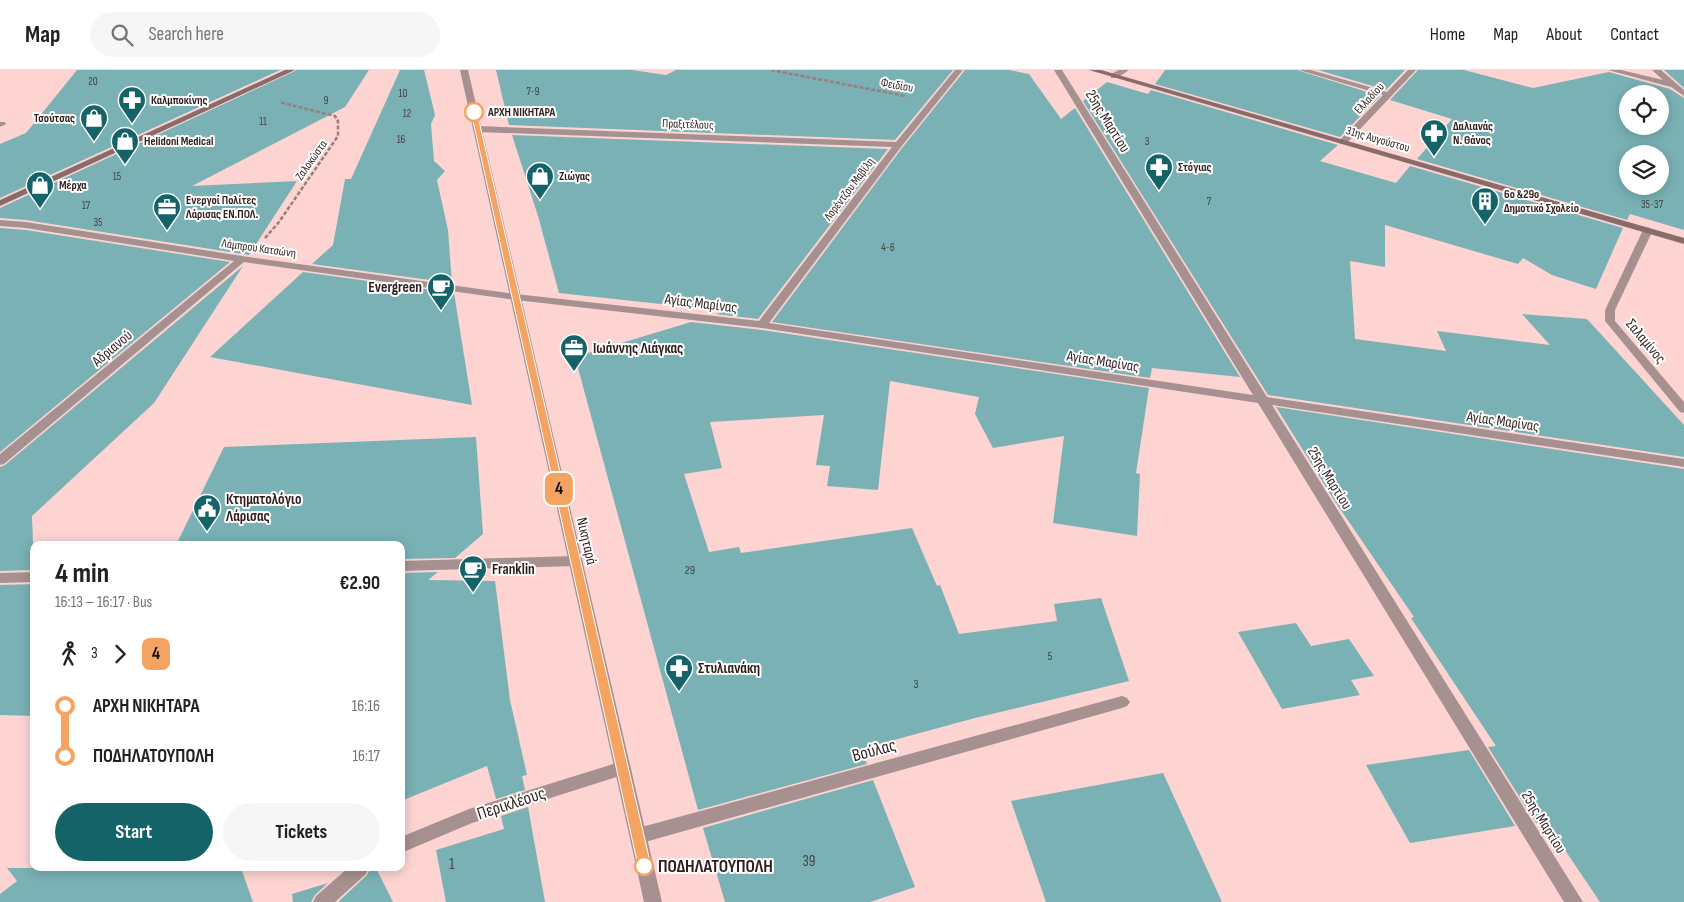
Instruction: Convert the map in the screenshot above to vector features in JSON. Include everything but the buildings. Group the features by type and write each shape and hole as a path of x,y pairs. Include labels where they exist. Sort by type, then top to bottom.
{"main road":[{"path":"0,203 291,70"},
{"name":"31ης Αυγούστου","path":"1093,70 1684,241"}],"street":[{"name":"Νικηταρά","path":"464,70 652,902"},
{"name":"Λορέντζου Μαβίλη","path":"762,325 898,145 959,70"},
{"name":"25ης Μαρτίου","path":"1058,70 1574,902"},
{"path":"1114,76 1125,70"},
{"path":"1303,70 1387,94"},
{"name":"Ελλαδίου","path":"1344,142 1387,94 1412,70"},
{"path":"1612,70 1673,84"},
{"path":"1656,70 1684,94"},
{"name":"Πραξιτέλους","path":"478,129 898,145"},
{"name":"Λάμπρου Κατσώνη","path":"0,223 26,224 242,258 516,297"},
{"name":"Σαλαμίνος","path":"1648,230 1610,310 1610,321 1684,409"},
{"name":"Αδριανού","path":"0,461 242,258"},
{"name":"Αγίας Μαρίνας","path":"516,297 762,325 1684,462"},
{"path":"405,566 575,561"},
{"path":"0,578 30,577"},
{"name":"Βούλας","path":"638,836 1122,702"},
{"name":"Περικλέους","path":"405,842 469,816 623,768"},
{"path":"322,902 357,871"}],"path":[{"name":"Φειδίου","path":"771,70 932,101"},
{"name":"Ζαλοκώστα","path":"242,258 279,222 338,136 338,121 335,116 243,92"}],"bus line":[{"name":"4","path":"474,112 644,866"}],"place":[{"name":"ΑΡΧΗ ΝΙΚΗΤΑΡΑ","path":"474,112"},
{"name":"Καλμποκίνης","path":"132,124"},
{"name":"Τσούτσας","path":"94,142"},
{"name":"Δαλιανάς Ν. Θάνος","path":"1434,157"},
{"name":"Helidoni Medical","path":"125,165"},
{"name":"Στόγιας","path":"1159,191"},
{"name":"Ζιώγας","path":"540,200"},
{"name":"Μέρχα","path":"40,209"},
{"name":"6ο &29ο Δημοτικό Σχολείο","path":"1485,225"},
{"name":"Ενεργοί Πολίτες Λάρισας ΕΝ.ΠΟΛ.","path":"167,231"},
{"name":"Evergreen","path":"441,311"},
{"name":"Ιωάννης Λιάγκας","path":"574,372"},
{"name":"Κτηματολόγιο Λάρισας","path":"207,532"},
{"name":"Franklin","path":"473,593"},
{"name":"Στυλιανάκη","path":"679,692"},
{"name":"ΠΟΔΗΛΑΤΟΥΠΟΛΗ","path":"644,866"}]}
